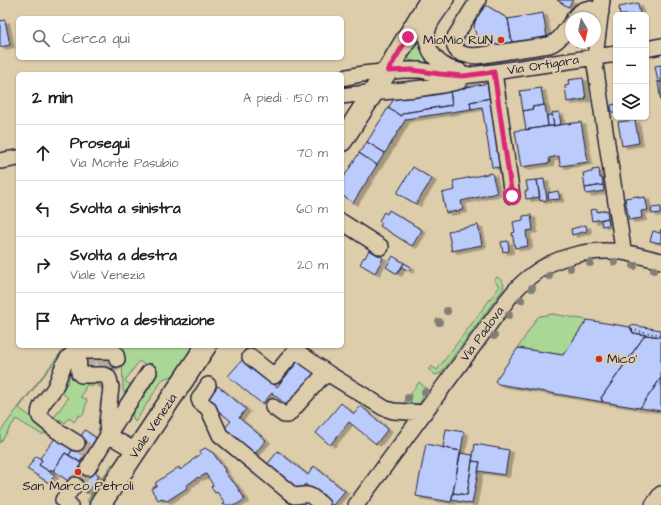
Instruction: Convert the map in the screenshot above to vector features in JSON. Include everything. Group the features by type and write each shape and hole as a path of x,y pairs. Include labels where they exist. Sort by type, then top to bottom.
{"main road":[{"path":"344,137 365,98 388,71 430,0"},
{"name":"Viale Venezia","path":"100,505 205,348"}],"street":[{"path":"446,0 430,25 428,32 427,39 432,54 440,64 455,70 468,72 494,72"},
{"path":"478,0 454,41 458,52 466,55 483,55 549,45 555,43 565,31"},
{"path":"580,12 586,8 602,6 595,66 623,252"},
{"path":"649,48 661,46"},
{"name":"Via Ortigara","path":"494,72 613,54"},
{"path":"344,78 388,71 412,70 463,76 494,72"},
{"path":"344,96 365,98 406,90 451,84 494,72"},
{"path":"494,72 512,196"},
{"path":"344,83 365,98"},
{"path":"0,161 16,158"},
{"path":"344,223 381,247"},
{"name":"Via Padova","path":"356,505 508,299 532,274 560,259 583,253 604,250 623,252 661,261"},
{"path":"108,435 107,423 111,387 108,376 97,362 74,352 66,361 55,388 39,411 40,417 87,454 108,435 149,372"},
{"path":"250,357 274,376 294,352 299,353 329,374 384,408 393,411 424,413"},
{"path":"97,362 120,416"},
{"path":"273,407 284,415 288,415 320,379 329,374"},
{"path":"208,385 199,399 200,402 208,408 220,435 294,496 308,495 322,505"},
{"path":"108,435 136,451"},
{"path":"70,505 63,500 75,485"},
{"path":"653,505 661,494"}],"path":[{"path":"632,330 661,335"}],"green space":[{"path":"416,44 420,46 426,59 426,62 424,63 409,60 409,57"},
{"path":"497,277 503,282 503,289 441,373 436,375 429,369 431,366 437,370 500,286 494,281"},
{"path":"553,314 587,320 563,355 518,348 536,319 540,316"},
{"path":"64,348 78,348 64,352 57,362 58,367 52,365 19,408 51,432 41,434 16,419 0,443 0,432"},
{"path":"118,348 195,348 175,375 163,379 135,422 130,410 133,405 136,408 158,374 139,361 125,381 132,386 126,396 123,390 122,351"},
{"path":"73,360 74,375 77,382 96,384 108,391 100,405 106,391 95,384 92,387 87,384 81,397 87,400 83,415 79,415 74,422 69,418 65,423 60,419 55,425 45,418 45,415 46,414 53,419 68,398 61,392 68,382 68,367"},
{"path":"419,382 426,388 427,391 419,404 404,403"},
{"path":"112,464 115,466 90,504 87,501"}],"building":[{"path":"557,0 573,0 568,7"},
{"path":"638,3 640,12 620,12 619,7"},
{"path":"486,5 508,19 512,43 489,46 479,40 474,28 475,22"},
{"path":"543,13 547,37 512,43 508,19"},
{"path":"5,20 10,45 0,47 0,21"},
{"path":"661,65 661,82 658,82 655,66"},
{"path":"583,78 586,99 567,102 565,86 569,85 568,80"},
{"path":"658,82 661,82 661,102"},
{"path":"489,83 491,98 470,102 471,109 406,119 385,153 367,142 388,108 401,116 403,113 452,105 450,90"},
{"path":"541,88 544,105 532,107 533,109 523,111 520,91"},
{"path":"450,90 452,105 403,113 401,116 388,108 394,99"},
{"path":"491,98 502,168 492,167 482,107 471,109 470,102"},
{"path":"545,105 548,126 526,130 523,111 533,109 532,107"},
{"path":"611,105 613,105 613,112 612,112"},
{"path":"559,112 561,124 554,126 552,113"},
{"path":"552,115 554,126 548,126 547,116"},
{"path":"635,120 639,143 622,146 618,122"},
{"path":"581,122 588,162 560,166 559,156 549,158 550,163 521,167 515,131"},
{"path":"367,142 385,153 377,165 359,153"},
{"path":"359,153 377,165 353,203 344,196 344,177"},
{"path":"413,167 432,179 416,204 397,193"},
{"path":"599,169 600,178 602,178 603,185 585,188 583,173 592,172 592,170"},
{"path":"492,173 497,193 461,201 463,210 446,213 442,193 455,190 453,181"},
{"path":"544,179 547,200 540,201 537,180"},
{"path":"537,180 540,197 526,199 525,191 528,191 526,181"},
{"path":"603,185 604,191 586,194 585,188"},
{"path":"558,191 560,199 549,200 548,193"},
{"path":"638,196 638,198 645,197 648,210 641,211 642,218 629,220 625,198"},
{"path":"661,207 661,213 652,214 651,208"},
{"path":"597,209 597,212 607,210 608,218 592,221 590,210"},
{"path":"389,210 422,230 412,246 380,226 382,223 379,221 384,212 387,214"},
{"path":"531,215 533,230 526,231 528,246 515,248 512,233 515,232 513,222 523,220 523,216"},
{"path":"608,218 609,225 602,226 601,220"},
{"path":"478,225 482,245 452,251 448,231"},
{"path":"586,225 587,231 572,235 571,229"},
{"path":"661,229 661,243 650,241 653,231 660,233"},
{"path":"508,241 509,251 503,252 501,242"},
{"path":"369,250 383,258 375,273 360,264"},
{"path":"393,256 404,263 397,274 386,267"},
{"path":"404,263 411,267 408,271 402,267"},
{"path":"587,320 630,327 633,333 645,335 601,398 603,402 498,384 495,381 518,348 563,355"},
{"path":"631,325 661,330 661,337 633,333 630,327"},
{"path":"645,335 661,337 661,378 640,408 603,402 601,398"},
{"path":"113,358 114,368 83,369 82,360"},
{"path":"243,359 277,387 300,359 317,373 289,407 272,393 262,404 228,376"},
{"path":"661,378 661,411 640,408"},
{"path":"218,386 246,409 239,418 266,440 254,455 223,430 231,421 206,401"},
{"path":"341,403 354,414 361,406 388,429 376,444 349,422 330,445 316,433"},
{"path":"446,429 464,432 461,451 443,448"},
{"path":"85,430 96,438 90,448 78,440"},
{"path":"56,437 73,449 69,455 65,453 53,471 51,469 50,472 39,465 42,460 40,458"},
{"path":"78,440 90,448 80,462 69,455"},
{"path":"426,444 461,451 451,502 416,496"},
{"path":"475,444 509,450 505,475 478,471 480,462 472,461"},
{"path":"205,448 213,453 225,470 224,471 245,499 236,505 224,505 223,504 225,503 217,492 215,493 211,487 213,485 206,474 199,478 198,477 186,486 187,488 167,501 162,498 158,500 151,489 157,485 155,483 179,467 180,470 192,462 191,461 201,454 200,451"},
{"path":"278,451 308,475 314,466 345,491 333,505 305,484 298,492 266,466"},
{"path":"65,453 99,475 87,493 53,471"},
{"path":"460,453 473,455 467,495 453,493"},
{"path":"36,456 42,460 39,465 55,475 49,483 27,469"},
{"path":"472,461 480,462 472,504 452,500 453,493 467,495"}],"tunnel":[{"path":"87,359 87,369"},
{"path":"104,359 104,369"},
{"path":"77,443 88,451"},
{"path":"75,485 88,468"}],"place":[{"name":"MioMio RUN","path":"501,40"},
{"name":"Mico'","path":"599,359"},
{"name":"San Marco Petroli","path":"78,472"}],"route":[{"path":"408,37 388,71 420,70 463,76 494,72 512,196"}]}
